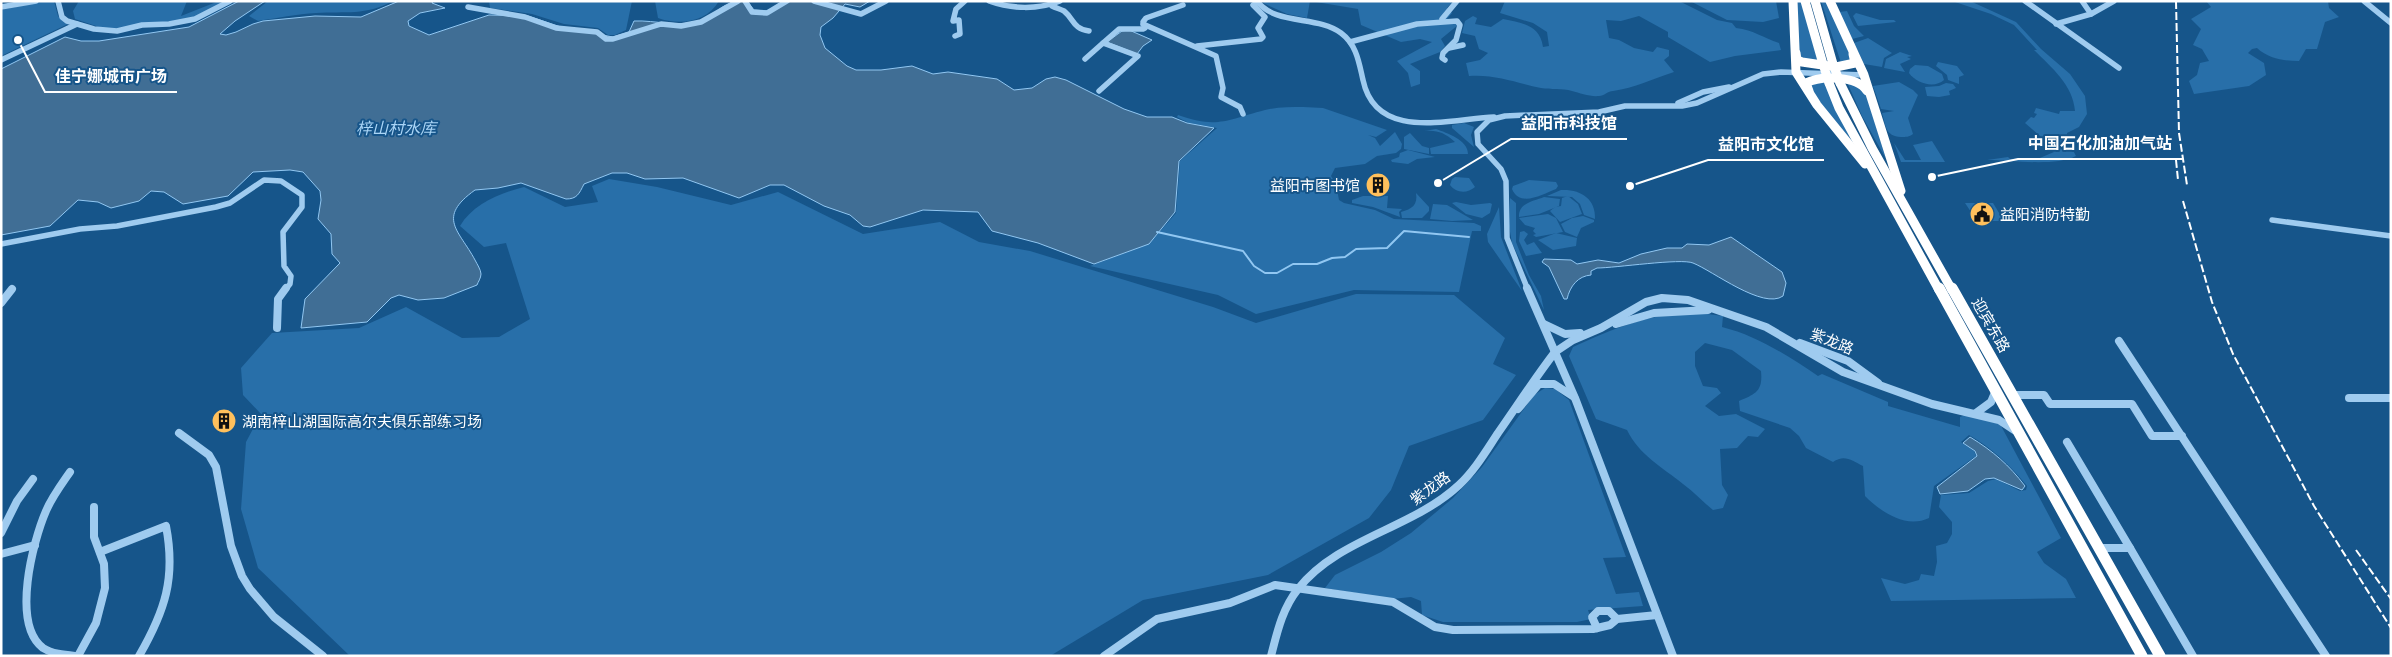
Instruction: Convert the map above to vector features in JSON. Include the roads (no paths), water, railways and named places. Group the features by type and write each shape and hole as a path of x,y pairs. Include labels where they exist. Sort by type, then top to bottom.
{"highway":[{"path":"1793,1 1793,42 1796,72 1817,105 1886,191"},
{"name":"迎宾东路","path":"1805,1 1823,64 1907,208 2160,656"},
{"name":"迎宾东路","path":"1814,1 1833,64 1839,108 2142,656"},
{"path":"1830,1 1864,75 1907,208"},
{"path":"1793,42 1797,60 1807,66 1852,67 1855,63 1852,48"},
{"path":"1817,105 1806,85 1810,80 1860,83 1866,89 1875,108"}],"street":[{"path":"1,7 36,1"},
{"path":"58,1 62,17 77,24 106,31 142,25 181,23 210,14 230,1"},
{"path":"470,1 471,4 467,8 525,17 556,28 574,28 597,32 606,39 613,39 660,24 681,26 701,22 738,1"},
{"path":"745,1 752,12 767,13 787,1"},
{"path":"814,1 861,14 886,1"},
{"path":"955,36 960,34 959,20 953,21 956,9 965,1"},
{"path":"989,1 1004,6 1052,6 1065,12 1070,21 1075,25 1089,31"},
{"path":"1052,6 1060,1"},
{"path":"1442,19 1457,1"},
{"path":"2025,1 2119,68"},
{"path":"2082,1 2091,14"},
{"path":"2056,24 2091,14 2114,1"},
{"path":"2364,1 2391,23"},
{"path":"2370,1 2391,18"},
{"path":"1197,46 1220,42 1237,43 1257,40 1263,37 1258,28 1265,17 1254,8 1253,4 1257,2 1261,7 1285,16 1322,24 1340,32 1350,42 1361,64 1368,101 1381,112 1429,125 1517,116 1561,122 1581,120 1609,110 1640,105 1682,106 1706,101 1762,74 1796,72 1864,75"},
{"path":"1085,60 1119,29 1144,29 1143,24 1146,18 1183,5"},
{"path":"1350,42 1442,19 1457,21 1460,25 1456,40 1443,53 1442,58 1445,60"},
{"path":"1,60 77,24"},
{"path":"1143,24 1197,46 1205,52 1216,56 1223,88 1221,97 1240,107 1243,114"},
{"path":"1098,92 1138,56 1103,43"},
{"path":"1449,48 1463,45"},
{"path":"1496,117 1483,124 1479,129 1478,144 1503,173 1505,180 1506,236 1575,398 1673,656"},
{"path":"1464,120 1479,129"},
{"path":"1,244 25,241 80,229 117,226 230,203 264,180 281,181 302,195 303,200 302,207 283,232 284,266 291,276 290,284 278,299 277,328"},
{"path":"2272,220 2391,236"},
{"path":"1,302 12,289"},
{"name":"紫龙路","path":"1271,656 1281,614 1297,587 1327,562 1440,501 1470,474 1555,352 1573,340 1601,328 1646,302 1662,298 1688,300 1749,319 1788,338 1844,372 1888,390 1932,404 1976,413 2009,425 2024,441"},
{"name":"紫龙路","path":"1601,328 1654,313 1684,310 1721,311"},
{"path":"1543,323 1558,332 1571,335 1613,321"},
{"name":"紫龙路","path":"1788,338 1848,360 1888,390"},
{"path":"2119,341 2326,656"},
{"path":"1508,418 1524,404 1539,384 1560,387 1575,398"},
{"path":"1976,413 1991,402 1996,390"},
{"path":"2013,395 2044,395 2050,404 2132,404 2152,436 2182,436"},
{"path":"2349,398 2391,398"},
{"path":"179,432 209,456 216,467 237,564 248,588 282,624 323,656"},
{"path":"2067,442 2193,656"},
{"path":"70,472 45,511 35,545 29,576 27,615 31,630 41,646 59,654 77,656 92,633 100,611 105,582 104,564 96,544 94,507"},
{"path":"1,533 3,522 33,479"},
{"path":"100,552 166,526 172,551 172,578 165,606 138,656"},
{"path":"1,554 35,545"},
{"path":"2099,548 2130,548"},
{"path":"1104,656 1156,618 1230,603 1275,585 1393,602 1435,627 1453,630 1597,628 1610,625 1617,619 1657,616"},
{"path":"1597,628 1592,617 1598,611 1609,611 1617,619"}],"water":[{"name":"梓山村水库","path":"239,1 265,1 235,21 220,34 226,35 236,32 263,21 315,16 361,17 399,1 433,1 432,3 445,8 420,13 408,21 409,26 429,35 489,15 528,16 561,27 613,37 629,32 634,21 676,24 693,22 708,17 726,5 738,1 747,1 754,10 767,11 785,1 870,1 860,7 845,4 833,18 821,27 820,35 825,48 847,66 856,70 881,70 912,66 933,74 948,72 997,79 1014,90 1032,88 1046,79 1055,77 1066,80 1124,109 1147,117 1172,117 1187,123 1214,128 1179,161 1175,212 1149,244 1094,264 1038,243 992,231 978,212 923,210 870,227 863,226 850,215 824,206 784,185 770,185 739,198 683,178 645,179 627,173 612,173 584,184 581,191 570,199 521,183 475,190 456,209 454,224 480,271 481,275 477,285 444,298 418,300 399,295 391,298 367,322 301,328 305,299 340,263 332,254 331,234 318,219 321,200 320,191 303,172 290,170 253,172 228,196 183,204 164,192 151,191 139,201 111,208 98,202 78,200 50,226 1,235 1,69 65,37 81,41 99,41 189,27"},
{"path":"1129,30 1152,40 1143,46 1137,54 1107,42 1122,31"},
{"path":"1731,237 1782,272 1786,283 1783,296 1774,299 1763,298 1738,288 1693,263 1675,262 1597,268 1591,271 1591,275 1578,280 1570,290 1567,299 1564,299 1549,267 1542,262 1544,259 1571,260 1577,264 1598,260 1619,263 1641,254 1667,248 1682,248 1687,244 1709,245"},
{"path":"1970,437 1993,453 2013,471 2025,486 2022,490 1994,478 1985,479 1968,491 1940,494 1937,487 1977,456 1975,451 1963,443"}],"waterway":[{"path":"1157,232 1243,251 1254,266 1265,273 1277,273 1293,264 1317,264 1332,258 1345,257 1356,249 1387,248 1404,231 1469,237"}],"railway":[{"path":"2176,1 2179,133 2187,185"},
{"path":"2176,160 2178,180"},
{"path":"2183,201 2212,302 2233,354 2314,506 2391,628"},
{"path":"2356,550 2391,599"}],"place":[{"name":"佳宁娜城市广场","path":"18,40"},
{"name":"中国石化加油加气站","path":"1932,177"},
{"name":"益阳市科技馆","path":"1438,183"},
{"name":"益阳市图书馆","path":"1378,185"},
{"name":"益阳市文化馆","path":"1630,186"},
{"name":"益阳消防特勤","path":"1982,214"},
{"name":"湖南梓山湖国际高尔夫俱乐部练习场","path":"224,421"}]}
